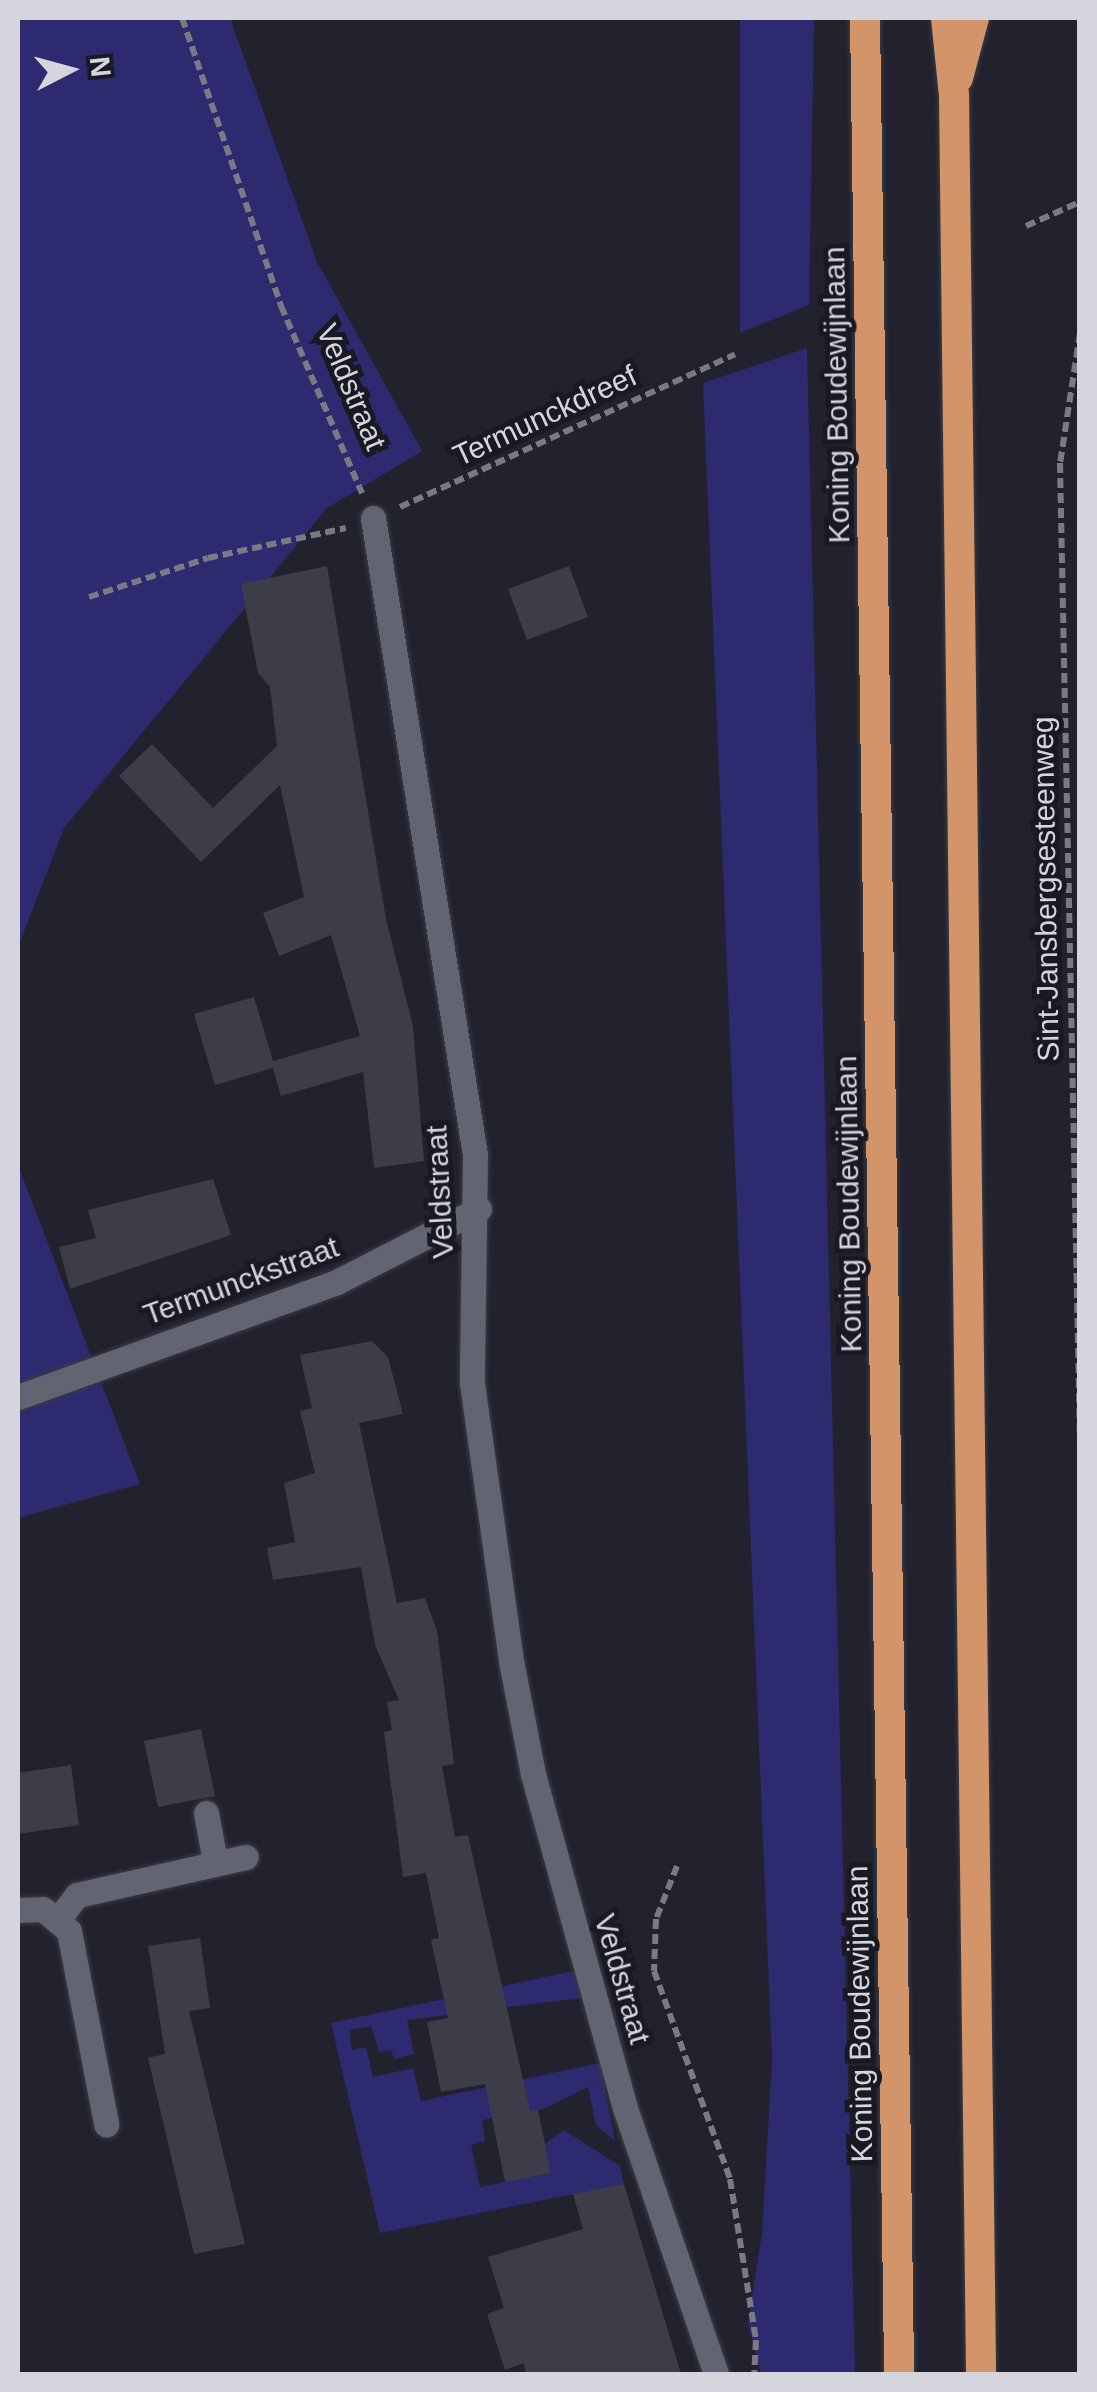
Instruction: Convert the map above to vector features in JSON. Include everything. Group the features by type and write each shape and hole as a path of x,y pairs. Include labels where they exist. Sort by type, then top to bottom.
{"highway":[{"path":"946,18 954,96 981,2374"},
{"path":"954,96 974,18"},
{"name":"Koning Boudewijnlaan","path":"864,23 900,2374"}],"street":[{"name":"Veldstraat","path":"373,518 479,1208 472,1383 525,1736 624,2108 716,2374"},
{"name":"Termunckstraat","path":"18,1398 335,1283 479,1208"},
{"path":"206,1812 215,1862"},
{"path":"58,1918 76,1896 246,1857"},
{"path":"18,1910 58,1918 75,1948 106,2124"}],"path":[{"name":"Veldstraat","path":"182,18 281,306 373,518"},
{"path":"1026,226 1080,202"},
{"name":"Sint-Jansbergsesteenweg","path":"1080,333 1060,463 1080,1445"},
{"name":"Termunckdreef","path":"89,598 158,571 373,518 735,354"},
{"path":"677,1866 656,1919 654,1971 730,2178 756,2340 754,2374"}],"shaded area":[{"path":"18,18 230,18 317,262 422,451 327,508 64,828 18,947"},
{"path":"740,18 814,18 809,305 740,333"},
{"path":"807,348 855,2374 761,2374 748,2324 762,2233 772,2060 703,383"},
{"path":"18,1165 140,1484 18,1518"},
{"path":"574,1971 581,1998 407,2020 414,2054 394,2059 391,2050 379,2052 371,2026 349,2030 352,2050 366,2047 373,2077 413,2068 421,2101 600,2063 615,2141 596,2125 588,2087 544,2109 482,2120 485,2141 471,2145 480,2187 551,2173 545,2144 564,2130 620,2166 624,2184 380,2233 331,2023"}],"building":[{"path":"327,566 386,919 413,1026 424,1161 374,1168 363,1072 281,1096 273,1068 215,1085 194,1014 254,997 273,1061 360,1036 331,935 279,956 263,913 304,897 280,785 201,862 119,776 152,744 213,808 277,746 270,687 258,673 241,584"},
{"path":"569,566 588,617 527,640 508,589"},
{"path":"213,1179 231,1235 70,1289 59,1247 96,1238 88,1210"},
{"path":"372,1341 388,1357 403,1414 359,1423 397,1603 425,1598 437,1631 454,1764 442,1766 455,1837 468,1835 530,2111 538,2110 551,2173 505,2182 485,2084 441,2092 427,2022 448,2018 431,1940 439,1938 426,1873 403,1877 384,1732 392,1730 387,1702 399,1700 375,1645 361,1567 273,1580 267,1548 295,1542 284,1483 315,1473 300,1411 312,1408 300,1355"},
{"path":"201,1729 215,1796 158,1807 144,1741"},
{"path":"71,1765 79,1825 18,1834 18,1773"},
{"path":"200,1938 210,2008 189,2011 245,2244 194,2254 148,2058 165,2054 148,1946"},
{"path":"624,2184 681,2374 526,2374 524,2363 505,2370 487,2314 504,2308 488,2257 583,2229 573,2194"}]}
